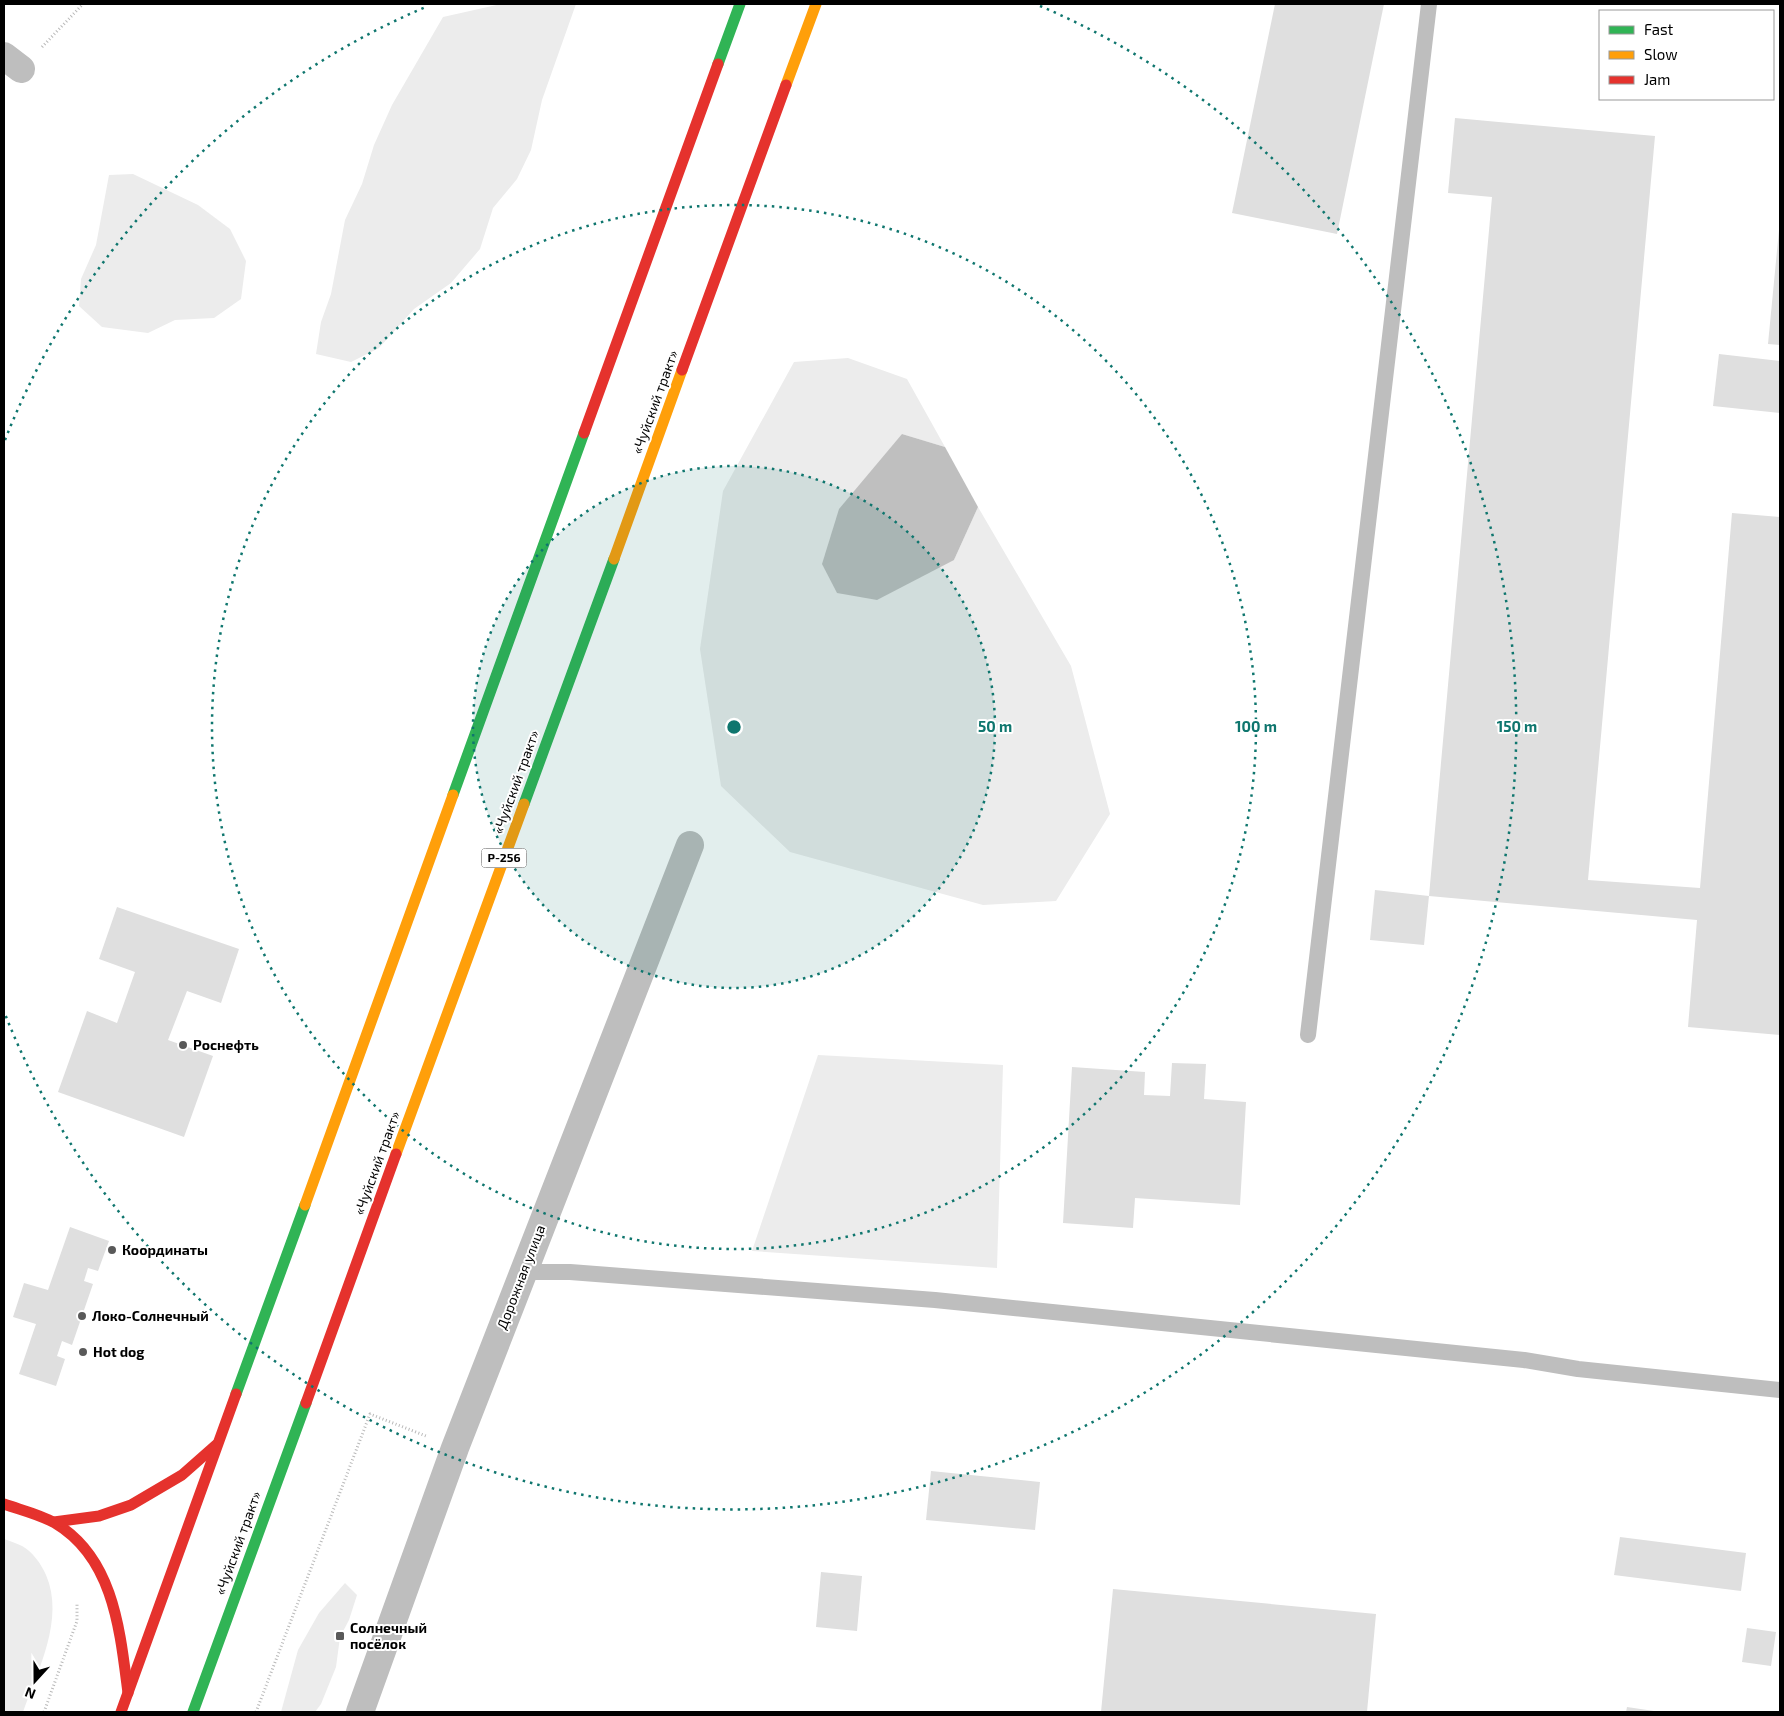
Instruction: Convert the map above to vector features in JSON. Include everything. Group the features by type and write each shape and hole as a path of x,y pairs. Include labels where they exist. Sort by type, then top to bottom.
{"main road":[{"path":"121,1712 740,4"},
{"name":"«Чуйский тракт»","path":"193,1712 816,4"},
{"path":"54,1522 99,1516 131,1505 182,1476 218,1444"},
{"path":"4,1504 54,1522 81,1542 101,1570 116,1615 122,1644 128,1693"}],"street":[{"name":"Дорожная улица","path":"360,1712 455,1448 690,845"}],"lane":[{"path":"1308,1035 1429,4"},
{"path":"523,1272 570,1272 935,1300 1524,1360 1578,1369 1780,1390"}],"path":[{"path":"12,62 83,4"},
{"path":"256,1712 370,1414 455,1448"},
{"path":"44,1712 77,1621 77,1602"}],"shaded area":[{"path":"501,4 576,4 542,100 531,150 517,179 493,208 480,249 451,283 414,309 379,348 351,362 316,354 321,322 331,294 345,220 362,184 374,145 392,105 443,17"},
{"path":"133,174 198,205 230,229 246,261 241,299 214,318 175,320 148,333 102,327 79,306 81,279 96,245 109,175"},
{"path":"848,358 907,379 945,447 902,434 954,560 978,507 1071,666 1110,814 1056,901 983,905 790,852 721,786 700,649 723,491 794,362"},
{"path":"902,434 945,447 978,507 954,560 877,600 837,593 822,564 839,509"},
{"path":"818,1055 1003,1065 997,1268 752,1251"},
{"path":"4,1539 22,1546 39,1563 46,1575 53,1609 51,1627 42,1662 23,1712 4,1712"},
{"path":"345,1583 357,1595 349,1620 340,1637 336,1667 321,1704 315,1712 281,1712 298,1650 319,1613"}],"building":[{"path":"1275,4 1384,4 1337,234 1232,213"},
{"path":"1455,118 1655,136 1588,880 1700,888 1732,513 1780,517 1780,1035 1688,1027 1697,920 1429,896 1492,197 1448,193"},
{"path":"1780,231 1780,345 1768,344"},
{"path":"1719,354 1780,361 1780,413 1713,406"},
{"path":"1375,890 1429,896 1424,945 1370,940"},
{"path":"117,907 239,949 221,1003 187,991 168,1040 213,1056 184,1137 58,1092 87,1011 117,1023 135,972 99,959"},
{"path":"1172,1063 1206,1064 1204,1099 1246,1102 1240,1205 1135,1198 1133,1228 1063,1223 1072,1067 1145,1072 1144,1095 1170,1096"},
{"path":"70,1227 109,1241 98,1271 88,1268 84,1281 93,1284 72,1345 62,1341 57,1356 65,1359 56,1386 19,1374 36,1324 13,1317 24,1283 48,1290"},
{"path":"931,1471 1040,1482 1035,1530 926,1520"},
{"path":"1620,1537 1746,1553 1741,1591 1614,1575"},
{"path":"821,1572 862,1576 857,1631 816,1627"},
{"path":"1113,1589 1376,1614 1367,1712 1101,1712"},
{"path":"1747,1628 1776,1632 1771,1666 1742,1662"},
{"path":"1627,1707 1654,1711 1654,1712 1626,1712"}],"traffic: fast":[{"path":"718,64 740,4"},
{"path":"453,795 584,433"},
{"path":"524,804 614,559"},
{"path":"236,1394 305,1205"},
{"path":"193,1712 306,1403"}],"traffic: slow":[{"path":"786,85 816,4"},
{"path":"614,559 682,370"},
{"path":"305,1205 453,795"},
{"path":"396,1154 524,804"}],"traffic: jam":[{"path":"584,433 718,64"},
{"path":"682,370 786,85"},
{"path":"306,1403 396,1154"},
{"path":"121,1712 236,1394"},
{"path":"54,1522 99,1516 131,1505 182,1475 216,1445"},
{"path":"4,1504 55,1523 75,1538 90,1556 102,1576 111,1598 122,1645 128,1693"}],"place":[{"name":"Роснефть","path":"183,1045"},
{"name":"Координаты","path":"112,1250"},
{"name":"Локо-Солнечный","path":"82,1316"},
{"name":"Hot dog","path":"83,1352"},
{"name":"Солнечный посёлок","path":"340,1636"}]}
